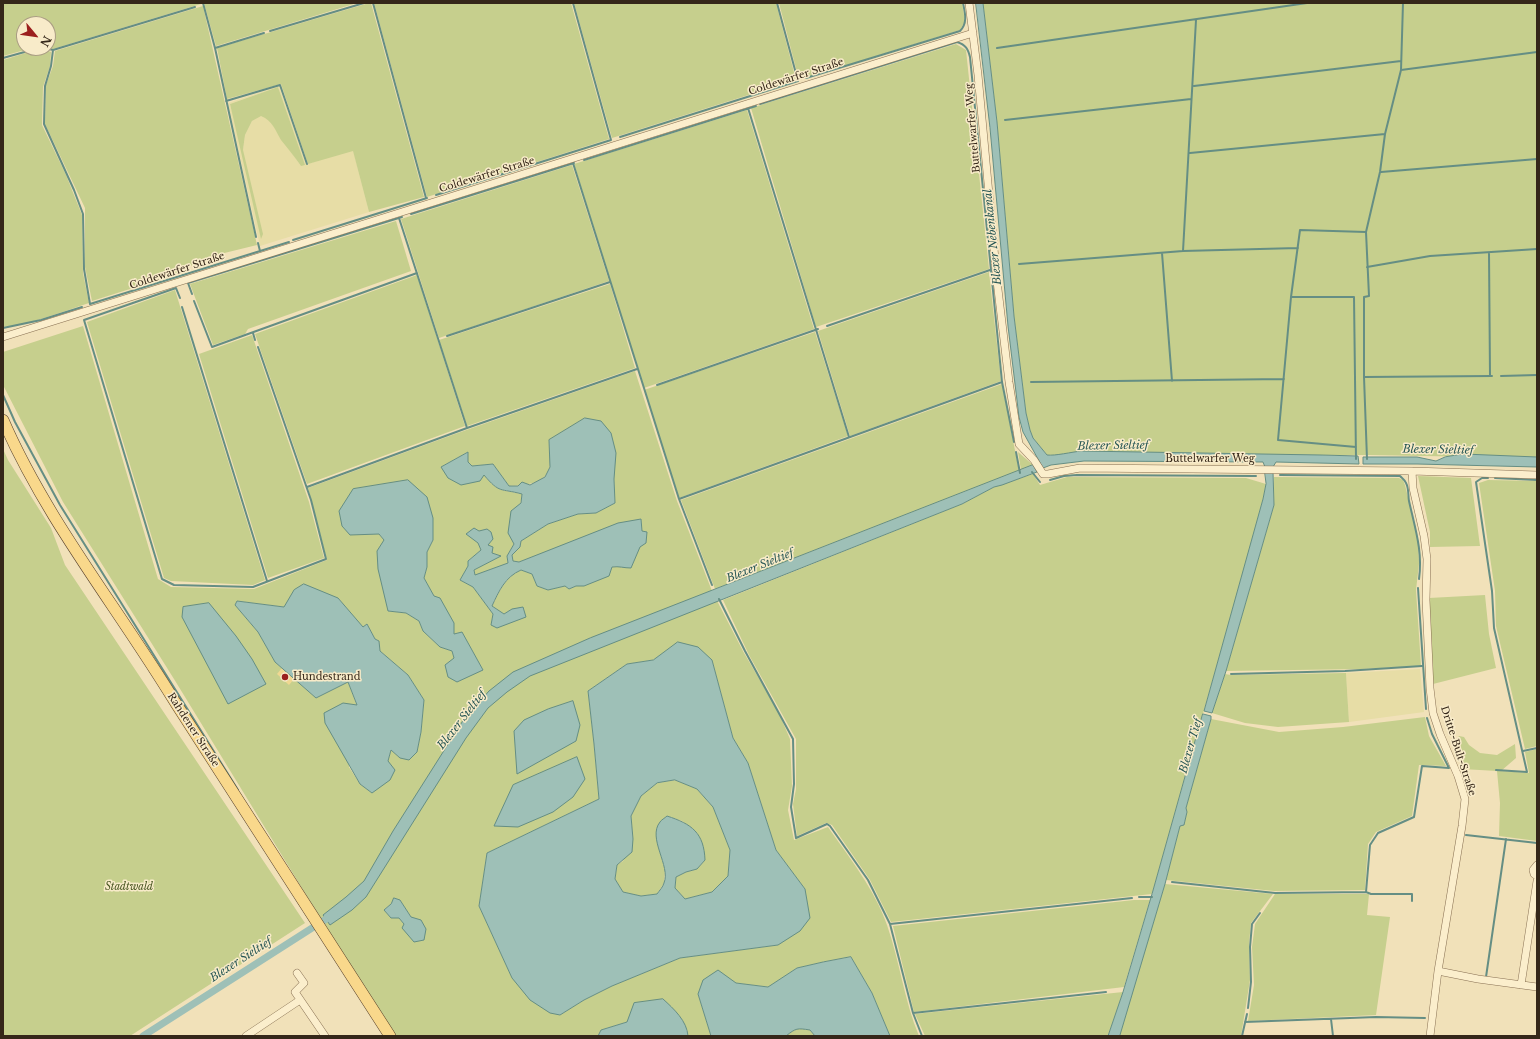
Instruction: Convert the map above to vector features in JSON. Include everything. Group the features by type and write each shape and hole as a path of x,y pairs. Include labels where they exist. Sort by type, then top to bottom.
{"main road":[{"name":"Rahdener Straße","path":"3,420 22,461 62,528 152,665 390,1036"}],"street":[{"name":"Buttelwarfer Weg","path":"969,3 1009,382 1019,444 1034,460 1039,470 1043,474 1074,468 1412,471"},
{"name":"Coldewärfer Straße","path":"4,336 67,318 238,262 973,33"},
{"path":"1412,471 1537,475"},
{"name":"Dritte-Bult-Straße","path":"1412,471 1427,559 1426,595 1430,688 1433,713 1440,734 1458,776 1465,799 1462,826 1438,971 1430,1036"},
{"path":"1537,865 1533,870 1534,874 1537,876"},
{"path":"1521,985 1535,910 1537,881"},
{"path":"1438,971 1478,980 1537,987"},
{"path":"297,973 304,983 295,992 324,1036"},
{"path":"246,1036 300,1000"}],"shaded area":[{"path":"279,86 306,164 353,150 369,212 260,246 228,103","holes":["278,87 301,166 269,119 261,115 252,121 245,135 243,150 230,104"]},
{"path":"1420,669 1424,712 1349,722 1346,673"}],"green space":[{"path":"4,3 201,3 56,48 56,16 16,16 16,52 3,56"},
{"path":"204,3 357,3 216,46"},
{"path":"371,3 424,197 369,212 353,151 308,164 281,84 227,99 217,48"},
{"path":"374,3 571,3 609,139 427,197"},
{"path":"574,3 776,3 796,80 612,138"},
{"path":"779,3 962,3 965,21 960,30 799,80"},
{"path":"983,3 1537,3 1537,458 1369,455 1047,455 1033,438 1026,413 1014,316 997,122"},
{"path":"203,6 257,245 208,257 171,276 92,301 85,267 85,208 45,124 46,85 53,66 54,56 56,56 56,51"},
{"path":"956,44 966,50 989,269 816,327 751,108"},
{"path":"16,56 51,56 50,66 43,87 42,125 66,175 82,215 83,273 89,303 36,320 3,327 3,60"},
{"path":"278,87 305,165 301,166 268,120 261,116 252,121 245,135 243,150 263,234 261,239 230,104"},
{"path":"747,110 814,329 644,388 574,164"},
{"path":"572,165 609,281 439,338 401,219"},
{"path":"396,221 411,271 248,329 245,334 213,345 190,284"},
{"path":"989,272 1001,381 850,436 818,331"},
{"path":"417,275 465,426 307,484 255,334"},
{"path":"610,284 635,368 467,426 439,340"},
{"path":"175,290 265,580 253,585 171,581 164,578 87,322"},
{"path":"83,326 158,579 171,587 254,589 327,560 308,488 455,434 635,371 677,501 712,591 744,653 778,711 790,739 792,786 788,810 794,840 828,827 861,874 876,899 887,925 919,1036 890,1036 872,993 851,957 797,968 769,987 736,983 698,994 711,1036 688,1036 687,1029 627,1022 601,1030 598,1036 396,1036 308,898 174,679 63,502 3,385 3,352","holes":["549,440 614,479 615,503 596,513 578,514 548,524 521,541 520,547 512,555 513,561 519,562 641,519 641,538 638,550 631,567 612,567 584,586 576,586 569,589 565,586 548,590 537,586 532,574 521,570 515,573 500,590 492,606 504,614 512,609 491,625 493,614 473,587 460,580 468,566 468,561 481,550 478,543 492,553 500,556 474,570 475,576 508,563 507,556 514,544 522,494 504,491 497,488 484,475 441,467 468,452 468,462 472,466 493,464 509,486 534,483 540,480 545,477 548,472 550,462","379,534 433,540 427,552 427,567 424,578 454,634 462,633 483,670 454,658 452,651 440,647 423,631 419,621 406,613 388,611 384,540","338,598 363,628 367,624 375,639 379,641 380,651 408,675 424,700 421,732 417,752 400,758 391,750 388,761 372,793 360,784 349,767 357,706 348,682 316,698 275,662 258,632 235,605 237,601 284,607","678,643 712,660 733,738 748,763 776,850 805,889 778,945 680,958 612,986 584,1000 560,1015 512,978 479,906 487,853 599,799 588,691 627,664 653,660","400,900 411,917 404,924 399,918 391,918 384,910 391,904"]},
{"path":"815,332 848,436 679,498 644,390"},
{"path":"252,335 309,502 324,558 268,578 199,354"},
{"path":"1002,384 1019,471 715,589 681,500"},
{"name":"Stadtwald","path":"3,449 8,460 51,528 65,565 305,923 130,1036 3,1036"},
{"path":"1018,452 1033,465 1021,470"},
{"path":"1033,474 1040,485 1067,477 1246,478 1266,484 1246,562 1152,894 891,922 870,880 832,825 826,823 797,836 793,804 796,789 796,739 749,655 723,600 962,504 994,487"},
{"path":"1418,476 1471,478 1480,546 1430,547 1430,532"},
{"path":"1274,477 1399,478 1403,480 1418,538 1419,564 1416,590 1421,666 1362,669 1226,671 1274,505"},
{"path":"1488,480 1537,481 1537,746 1525,749 1496,626 1495,591 1479,483"},
{"path":"1485,595 1489,634 1496,668 1433,684 1429,598"},
{"path":"1346,673 1349,722 1278,727 1245,723 1212,713 1225,674"},
{"path":"1425,717 1429,736 1446,766 1419,765 1412,816 1376,832 1368,844 1365,890 1274,891 1166,880 1180,826 1184,825 1187,812 1186,808 1211,719 1279,732 1343,727"},
{"path":"1459,736 1464,737 1469,745 1480,753 1497,755 1515,744 1516,758 1501,771 1529,773 1525,752 1537,749 1537,841 1499,836 1500,803 1497,771 1462,769 1463,767 1456,747"},
{"path":"675,780 697,789 713,807 730,850 728,876 712,892 685,899 675,888 676,877 697,869 705,860 697,833 682,821 667,816 658,846 665,870 664,883 657,894 641,896 623,892 615,879 617,865 623,861 633,839 631,816 641,796 657,783"},
{"path":"1165,884 1273,894 1251,923 1249,943 1250,980 1241,1036 1119,1036"},
{"path":"1275,894 1369,894 1367,915 1390,917 1376,1015 1248,1021 1254,985 1252,947 1255,924"},
{"path":"1134,900 1150,900 1124,987 914,1012 893,926"},
{"path":"1123,992 1108,1036 925,1036 915,1014"},
{"path":"798,1028 810,1030 815,1036 786,1036"}],"sand":[{"name":"Hundestrand","path":"282,668 294,679 289,685 277,674"}],"water":[{"path":"976,3 983,3 997,122 1014,316 1026,413 1033,438 1047,455 1081,451 1358,456 1359,464 1276,462 1273,467 1265,467 1263,462 1084,461 1051,465 1043,468 1023,432 1019,417 1008,326 990,128"},
{"path":"585,418 601,421 611,433 616,453 614,479 615,503 596,513 578,514 548,524 521,541 520,547 512,555 513,561 519,562 618,523 641,519 642,531 647,532 646,543 640,547 631,568 612,567 609,576 584,586 576,586 569,589 565,586 548,590 537,586 532,574 521,570 515,573 503,585 492,606 504,614 512,609 523,607 526,617 497,628 491,625 493,614 473,587 460,580 468,566 468,561 481,550 478,543 466,534 474,528 479,531 487,529 491,532 493,539 488,545 493,547 492,553 501,556 474,570 475,575 508,563 507,556 514,544 508,533 511,511 521,503 522,494 497,488 484,475 480,481 461,485 448,478 441,467 468,452 468,462 472,466 493,464 509,486 518,486 522,482 530,485 545,477 550,467 549,440"},
{"path":"1463,454 1537,457 1537,467 1363,464 1363,457 1417,457 1436,461 1445,457"},
{"path":"1033,465 1037,472 994,487 962,504 530,676 507,692 488,708 466,738 366,897 352,910 330,925 323,915 364,881 393,831 464,719 489,691 513,672 590,638"},
{"path":"1265,472 1273,472 1274,505 1226,671 1212,713 1204,711 1263,499 1266,484"},
{"path":"408,480 427,497 433,518 433,540 427,552 427,567 424,578 434,596 440,598 454,623 454,634 462,632 483,670 457,682 448,677 445,665 454,658 452,651 440,647 423,631 419,621 406,613 388,611 378,569 377,551 384,540 379,534 350,535 342,526 339,511 353,489"},
{"path":"304,584 338,598 363,627 367,624 375,639 379,641 380,651 408,675 424,700 421,732 417,752 409,760 400,758 391,750 388,761 395,770 390,780 372,793 360,784 325,723 324,713 343,703 357,705 348,682 316,698 275,662 258,632 235,605 237,601 284,607 294,590"},
{"path":"209,603 236,636 252,659 266,684 228,704 182,617 183,607"},
{"path":"678,642 698,647 712,660 733,738 748,763 776,850 805,889 810,918 800,931 778,945 680,958 612,986 584,1000 560,1015 550,1013 530,1000 512,978 479,906 487,853 599,799 588,691 627,664 653,660","holes":["675,780 697,789 713,807 730,850 728,876 712,892 685,899 675,888 676,877 697,869 705,860 704,851 699,836 690,826 667,816 661,820 656,836 665,876 663,886 657,894 641,896 623,892 615,879 617,865 632,852 633,839 631,816 641,796 657,783"]},
{"path":"573,701 580,725 576,741 517,774 514,731 524,720 548,709"},
{"path":"1203,714 1211,716 1211,719 1186,808 1187,812 1184,825 1180,826 1165,884 1120,1035 1108,1036 1123,992 1152,894"},
{"path":"577,757 585,779 573,797 553,812 518,827 494,826 513,785"},
{"path":"394,898 400,900 411,917 421,920 426,929 424,940 414,942 402,928 404,924 399,918 391,918 384,910 391,904"},
{"path":"851,957 872,993 890,1036 815,1036 810,1030 799,1029 786,1036 711,1036 698,994 703,980 718,970 736,983 768,987 797,968"},
{"path":"663,999 683,1020 688,1036 598,1036 601,1030 627,1022 634,1003"}],"waterway":[{"path":"203,3 215,48 256,237"},
{"path":"270,31 364,3"},
{"path":"373,3 426,198"},
{"path":"573,3 611,140"},
{"path":"777,3 798,81"},
{"path":"806,78 960,31 963,28 965,21 963,3"},
{"path":"997,48 1307,3"},
{"path":"1367,459 1364,377 1364,297 1369,296 1366,232 1380,172 1385,134 1401,70 1403,3"},
{"path":"56,49 195,7"},
{"path":"1183,251 1196,20"},
{"path":"215,48 264,33"},
{"name":"Blexer Nebenkanal","path":"760,104 957,42 963,44 970,57 1002,382 1014,442"},
{"path":"1401,70 1537,52"},
{"path":"3,58 16,54"},
{"path":"52,56 45,86 44,124 74,190 83,214 84,269 90,304 289,242"},
{"path":"1194,86 1401,61"},
{"path":"620,137 798,81"},
{"path":"226,101 280,85 307,164"},
{"path":"1005,120 1191,99"},
{"path":"584,160 756,106"},
{"path":"748,108 849,437"},
{"path":"1190,153 1385,134"},
{"path":"436,195 611,140"},
{"path":"1381,172 1537,159"},
{"path":"573,163 679,499 712,585"},
{"path":"411,214 574,163"},
{"path":"293,240 427,198"},
{"path":"192,294 188,283 402,217"},
{"path":"399,218 467,428"},
{"path":"1356,447 1278,440 1291,297 1300,230 1366,232"},
{"path":"258,243 260,251"},
{"path":"1019,264 1183,251 1298,248"},
{"path":"1367,267 1430,256 1537,249"},
{"path":"1162,253 1172,381"},
{"path":"1489,253 1490,376"},
{"name":"Blexer Nebenkanal","path":"827,326 990,270"},
{"path":"194,301 212,347 417,273"},
{"path":"447,336 610,282"},
{"path":"180,298 176,288 84,320 162,579 174,585 253,587 326,559 311,500 258,347"},
{"path":"1291,297 1354,297 1356,459"},
{"path":"3,328 41,320 82,307"},
{"path":"182,307 267,581"},
{"path":"657,385 818,329"},
{"path":"253,333 255,340"},
{"path":"307,487 467,428 637,369"},
{"path":"1501,376 1537,375"},
{"path":"1364,377 1492,376"},
{"path":"1031,382 1284,379"},
{"path":"679,499 1002,382"},
{"path":"3,395 15,422 60,505 238,790"},
{"path":"1016,452 1020,473"},
{"path":"1032,472 1040,482"},
{"path":"1050,480 1064,476 1077,475 1256,476"},
{"path":"1280,475 1400,476 1408,487 1409,501 1418,540 1420,559 1419,579"},
{"path":"1488,478 1482,478 1476,482 1492,591 1494,628 1527,772 1496,770"},
{"path":"1495,478 1537,480"},
{"path":"1418,588 1426,709"},
{"path":"719,599 745,651 793,739 794,784 791,807 796,838 827,824 830,826 868,880 890,924 913,1013 922,1036"},
{"path":"1231,674 1345,671 1422,666"},
{"path":"1172,882 1275,893 1366,892 1370,845 1378,833 1414,817 1422,766 1449,768 1432,734 1427,718"},
{"path":"1523,751 1537,748"},
{"path":"1466,835 1537,843"},
{"path":"1486,977 1506,839"},
{"path":"1366,892 1371,894 1412,894 1412,901"},
{"path":"1139,897 1152,897"},
{"path":"890,924 1132,898"},
{"path":"1248,1008 1251,982 1250,947 1252,924 1260,913"},
{"name":"Blexer Sieltief","path":"143,1036 334,914"},
{"path":"913,1013 1106,992"},
{"path":"1242,1036 1247,1014"},
{"path":"1245,1022 1376,1017 1425,1018"},
{"path":"1331,1019 1333,1036"}],"place":[{"name":"Hundestrand","path":"285,677"}],"water label":[{"name":"Blexer Tief","path":"1191,746"}]}
